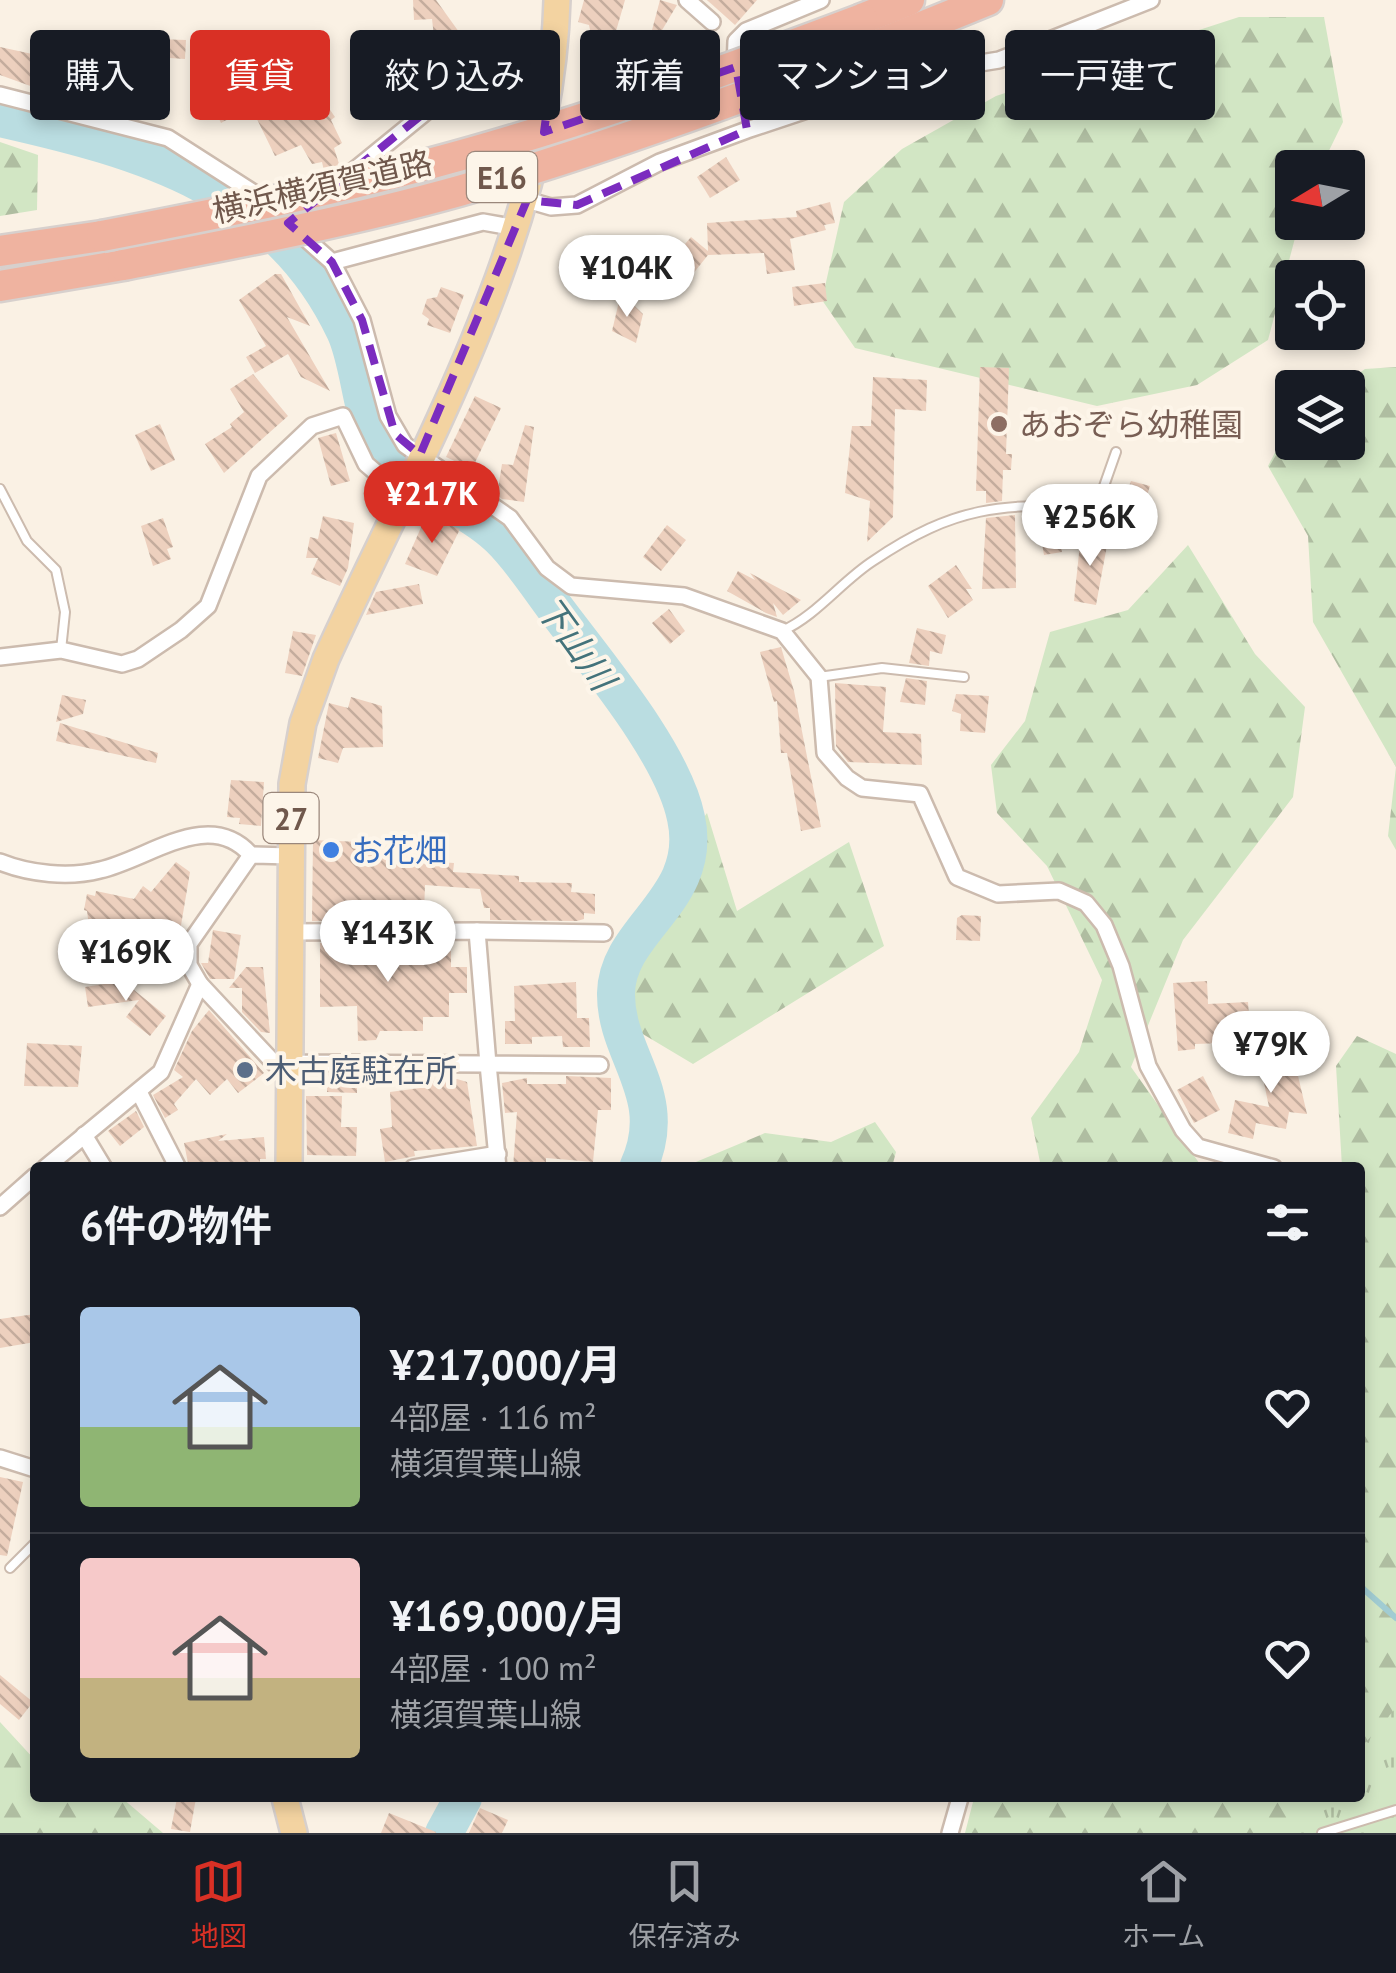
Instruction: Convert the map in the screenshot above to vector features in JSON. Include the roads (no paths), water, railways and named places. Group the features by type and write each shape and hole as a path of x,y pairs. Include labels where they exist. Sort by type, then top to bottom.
{"highway":[{"name":"横浜横須賀道路","path":"871,30 909,0"},
{"name":"横浜横須賀道路","path":"880,30 988,0"},
{"name":"横浜横須賀道路","path":"0,251 280,202 465,154 740,72"},
{"name":"横浜横須賀道路","path":"0,286 312,228 457,191 648,130 740,89"}],"main road":[{"name":"27","path":"556,30 559,1"},
{"name":"27","path":"289,1162 292,784 303,724 326,659 502,272 526,200 545,120"},
{"path":"288,1802 294,1833"}],"street":[{"path":"687,0 712,22"},
{"path":"747,130 733,53 736,40 746,31 821,0"},
{"path":"526,200 551,207 576,205 660,162 747,130 918,72 999,60 1151,0"},
{"path":"0,95 168,138 242,184 288,222 332,262 362,320 394,434 417,460 510,518 547,568 571,586 684,596 782,631 819,677 825,753 846,778 862,788 920,794 957,878 976,888 998,894 1059,891 1086,904 1104,925 1121,966 1148,1066 1183,1130 1198,1147 1252,1162"},
{"path":"288,222 415,120"},
{"path":"332,262 483,222 517,228"},
{"path":"0,657 62,650 122,664 138,659 208,606 258,476 312,426 343,416 366,464 402,492"},
{"path":"0,862 16,868 71,874 102,870 192,836 218,833 238,841 251,856 290,856"},
{"path":"251,856 190,944 188,964 200,984 274,1062 600,1066"},
{"path":"477,931 498,1161"},
{"path":"289,932 604,933"},
{"path":"52,1162 161,1072 200,984"},
{"path":"139,1092 175,1162"},
{"path":"84,1135 100,1162"},
{"path":"0,1206 30,1180"},
{"path":"0,1458 30,1468"},
{"path":"950,1833 959,1802"}],"lane":[{"path":"782,631 872,561 952,516 993,506 1098,506 1116,452"},
{"path":"0,489 28,542 56,570 65,612 62,650"},
{"path":"819,677 882,668 964,677"},
{"path":"10,1568 30,1548"},
{"path":"1322,1833 1396,1810"}],"waterway":[{"name":"下山川","path":"0,118 53,130 154,162 201,183 244,209 283,242 317,282 345,331 378,447 399,470 472,516 507,545 649,737 678,793 686,818 688,846 683,871 672,892 620,970 616,993 624,1037 646,1097 647,1142 640,1162"},
{"path":"1365,1590 1396,1618"},
{"name":"下山川","path":"444,1833 461,1802"}],"place":[{"name":"あおぞら幼稚園","path":"999,424"},
{"name":"お花畑","path":"331,850"},
{"name":"木古庭駐在所","path":"245,1070"}]}
